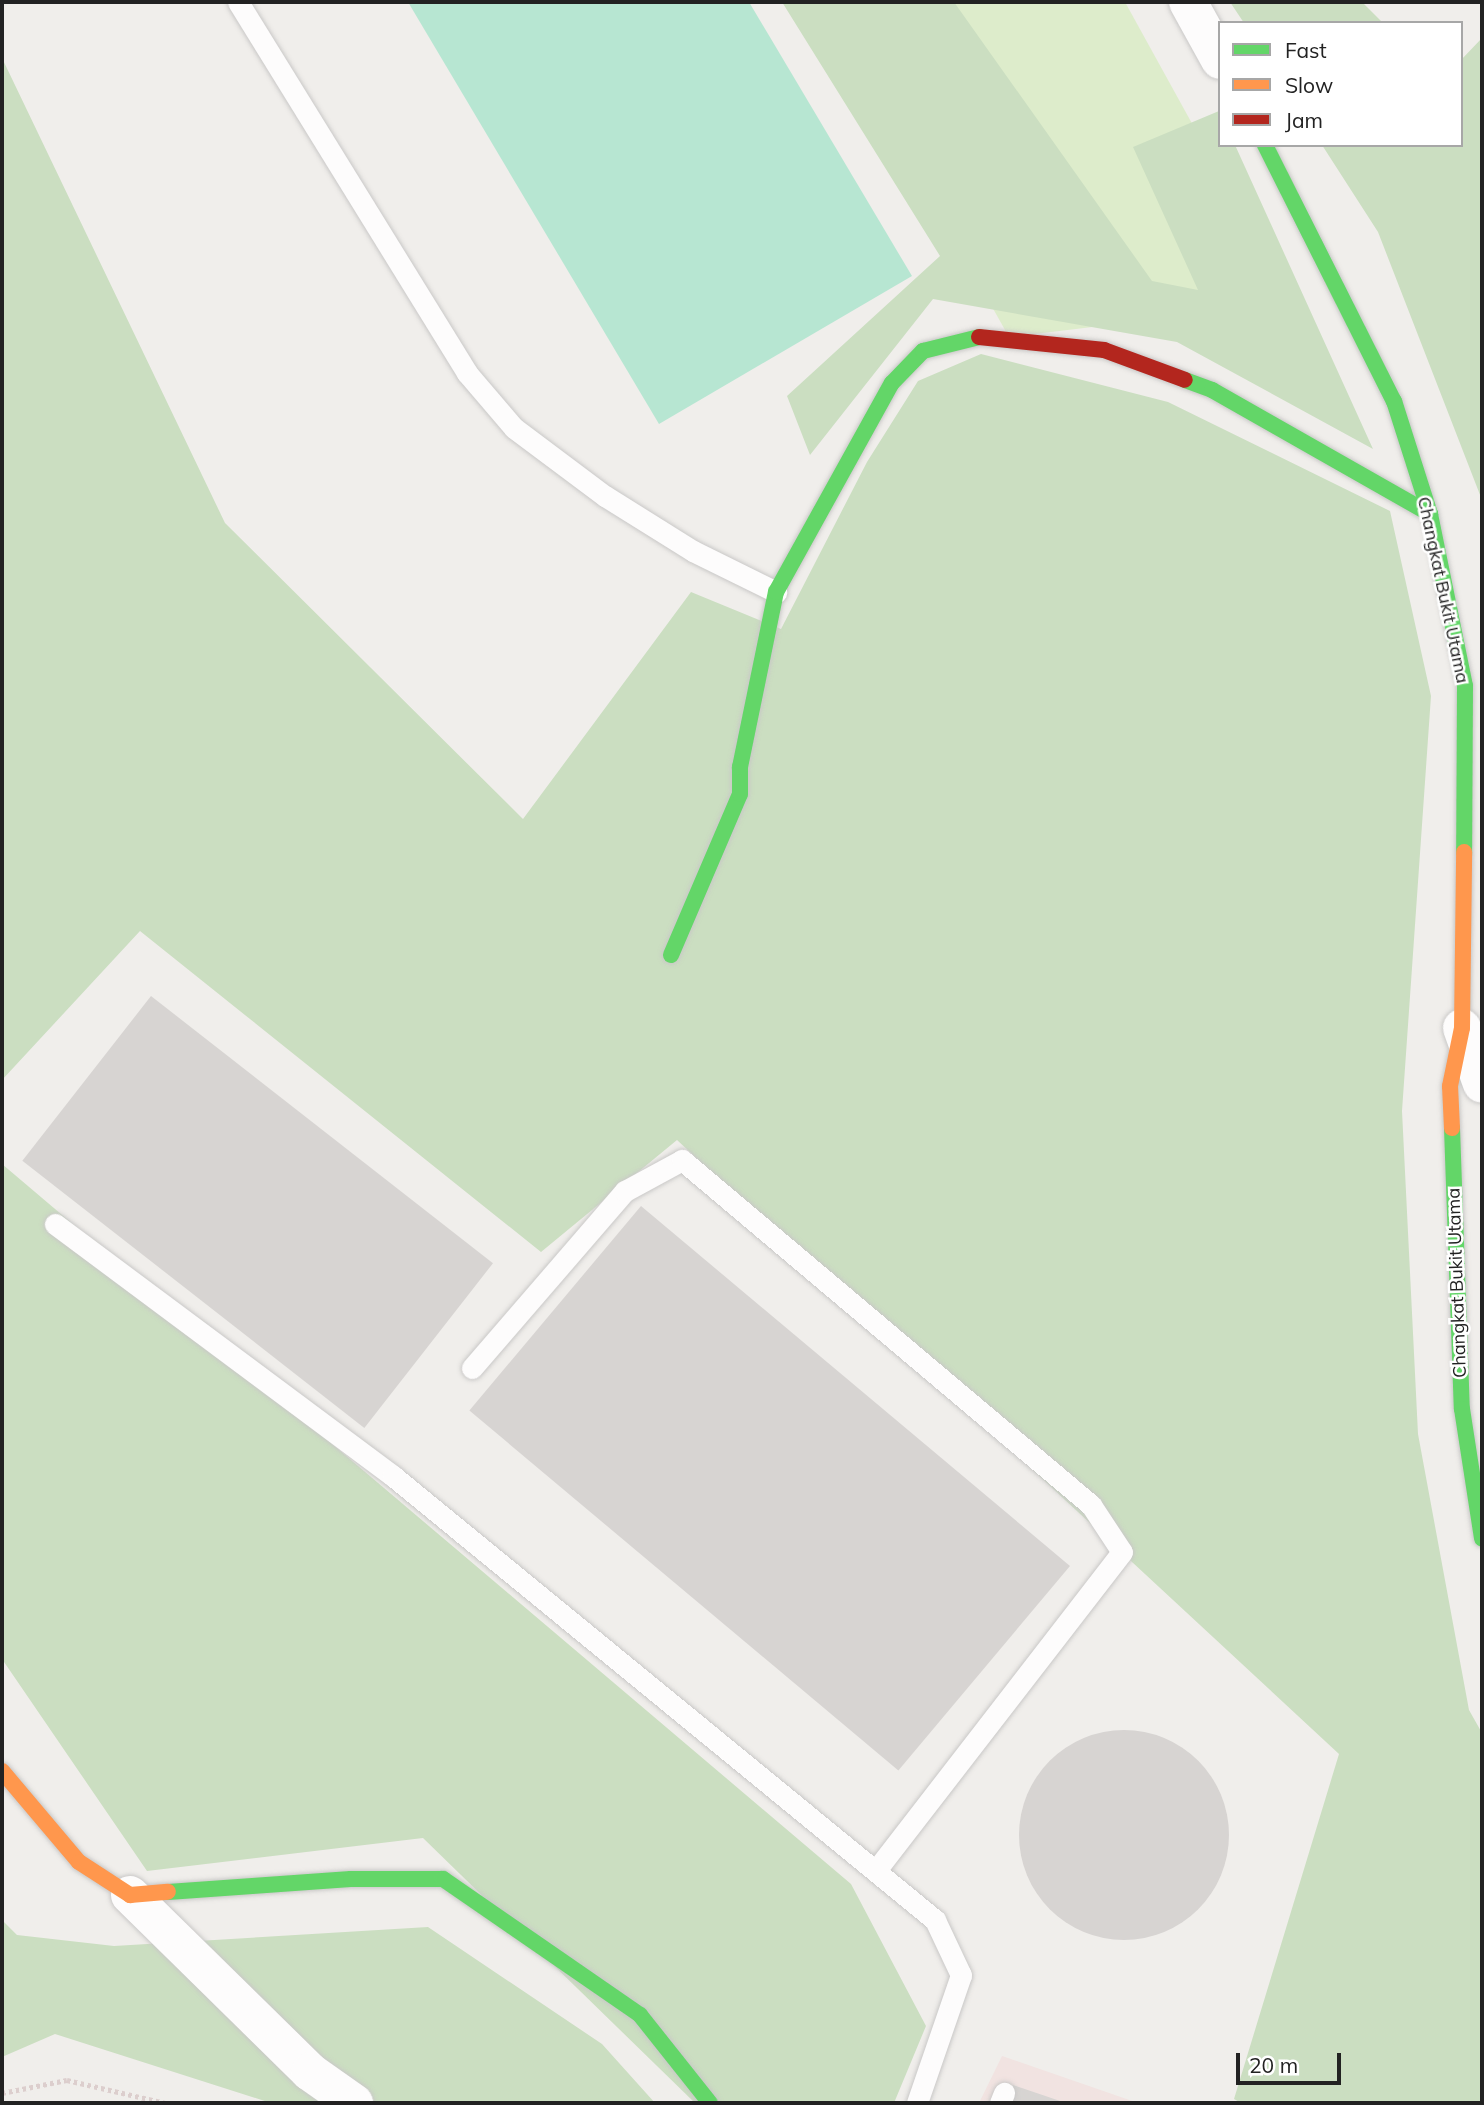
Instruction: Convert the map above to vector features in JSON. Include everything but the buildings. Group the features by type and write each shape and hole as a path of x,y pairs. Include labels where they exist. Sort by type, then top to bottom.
{"street":[{"path":"1188,2 1218,56"},
{"name":"Changkat Bukit Utama","path":"1266,147 1394,401 1430,514 1465,686 1462,1028 1450,1086 1462,1409 1482,1538"},
{"path":"671,955 740,794 740,767 776,592 892,383 923,351 980,337 1104,350 1212,390 1430,514"},
{"name":"Changkat Bukit Utama","path":"1462,1028 1482,1084"},
{"path":"2,1771 79,1862 130,1895 310,2072 354,2103"},
{"path":"130,1895 351,1879 443,1879 640,2015 710,2103"}],"lane":[{"path":"238,2 467,373 514,428 605,496 693,551 776,592"},
{"path":"472,1368 625,1191 682,1160 1091,1505 1122,1552 877,1869"},
{"path":"55,1224 393,1476 877,1869 935,1920 961,1975 917,2103"}],"path":[{"path":"2,2093 67,2080 165,2103"}],"shaded area":[{"path":"1002,2056 1138,2103 979,2103"}],"green space":[{"path":"408,2 749,2 912,276 659,424"},
{"path":"782,2 954,2 1152,281 1198,290 1133,147 1218,111 1218,147 1236,147 1373,449 1177,342 933,299 810,455 787,396 940,256"},
{"path":"821,2 1125,2 1291,303 1009,337"},
{"path":"1230,2 1362,2 1381,21 1243,21"},
{"path":"1482,38 1482,500 1378,232 1323,147 1463,147 1463,58"},
{"path":"2,58 225,523 523,819 691,592 781,629 867,462 918,381 981,354 1168,402 1390,511 1431,696 1402,1111 1418,1434 1469,1710 1482,1733 1482,2103 1241,2103 1234,2099 1339,1754 677,1140 541,1252 140,931 2,1080"},
{"path":"2,1164 851,1884 926,2026 894,2103 695,2103 423,1838 147,1871 2,1659"},
{"path":"2,1920 17,1935 114,1946 428,1927 602,2044 655,2103 271,2103 55,2034 2,2057"}],"traffic: fast":[{"path":"1266,147 1394,401 1430,514 1465,686 1464,852"},
{"path":"671,955 740,794 740,767 776,592 892,383 923,351 979,337"},
{"path":"1185,380 1212,390 1430,514"},
{"path":"1452,1128 1462,1409 1482,1538"},
{"path":"168,1892 351,1879 443,1879 640,2015 710,2103"}],"traffic: slow":[{"path":"1452,1128 1450,1086 1462,1028 1464,852"},
{"path":"2,1771 79,1862 130,1895 168,1892"}],"traffic: jam":[{"path":"979,337 1104,350 1185,380"}]}
